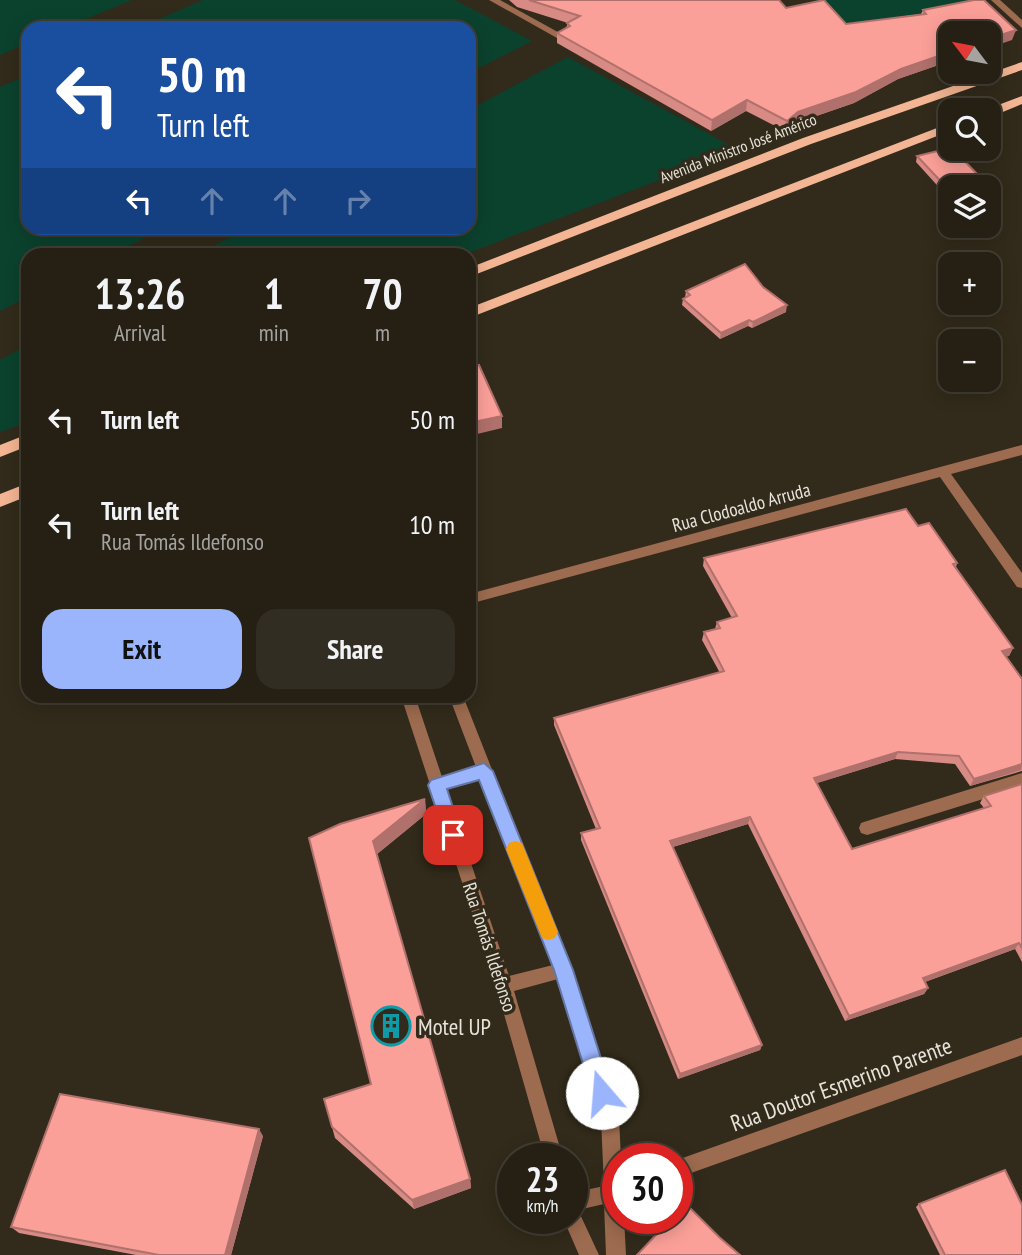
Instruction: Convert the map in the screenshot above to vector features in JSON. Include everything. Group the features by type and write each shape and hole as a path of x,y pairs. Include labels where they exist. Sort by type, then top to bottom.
{"main road":[{"name":"Avenida Ministro José Américo","path":"476,269 807,141 1022,66"},
{"path":"1001,108 1022,100"},
{"path":"476,310 938,132"},
{"path":"0,451 21,443"},
{"path":"0,501 21,492"}],"street":[{"path":"493,0 560,36"},
{"path":"995,0 1022,25"},
{"name":"Rua Clodoaldo Arruda","path":"476,597 1022,450"},
{"path":"944,473 1022,583"},
{"name":"Rua Tomás Ildefonso","path":"410,703 503,986 550,1143"},
{"path":"459,703 564,970 610,1119 612,1143"},
{"path":"437,785 484,771"},
{"path":"867,828 1022,780"},
{"path":"503,986 564,970"},
{"name":"Rua Doutor Esmerino Parente","path":"693,1163 1022,1046"},
{"path":"580,1234 589,1255"},
{"path":"616,1234 616,1255"}],"green space":[{"path":"0,0 132,0 81,21 21,21 21,46 0,55"},
{"path":"203,0 455,0 532,41 476,69 476,21 154,21"},
{"path":"815,0 970,0 978,7 846,33"},
{"path":"568,57 738,150 476,250 210,248 235,235 476,235 476,106"},
{"path":"21,78 21,235 151,235 124,248 21,248 21,300 0,311 0,87"},
{"path":"21,349 21,424 0,432 0,360"}],"building":[{"path":"529,0 779,0 786,8 824,0 846,24 926,14 923,10 984,0 1016,30 1001,35 1001,21 938,21 938,56 901,69 856,92 798,112 787,121 747,100 712,120 557,33 580,16"},
{"path":"938,151 938,161 965,161 978,175 938,175 938,178 917,156"},
{"path":"745,264 763,287 787,305 753,322 749,320 721,333 683,299 690,295 686,291"},
{"path":"479,365 502,416 476,422 476,366"},
{"path":"906,509 918,526 929,523 957,563 953,564 1013,648 1002,651 1022,679 1022,764 974,779 959,756 898,752 814,778 852,849 991,806 984,796 1022,784 1022,948 1019,943 923,978 928,988 849,1016 750,817 670,841 762,1045 680,1074 581,833 600,828 554,718 724,671 704,632 720,628 717,622 737,616 704,558"},
{"name":"Motel UP","path":"425,799 373,841 470,1179 412,1200 332,1127 324,1099 371,1084 309,838 340,824"},
{"path":"60,1094 259,1129 225,1255 159,1255 11,1227"},
{"path":"1005,1170 1022,1205 1022,1255 945,1255 919,1204"},
{"path":"693,1211 740,1255 637,1255 657,1234 693,1234"}],"slow traffic":[{"path":"515,849 548,932"}],"place":[{"name":"Motel UP","path":"391,1026"}],"route":[{"path":"453,835 437,785 484,771 564,970 602,1093"}]}
